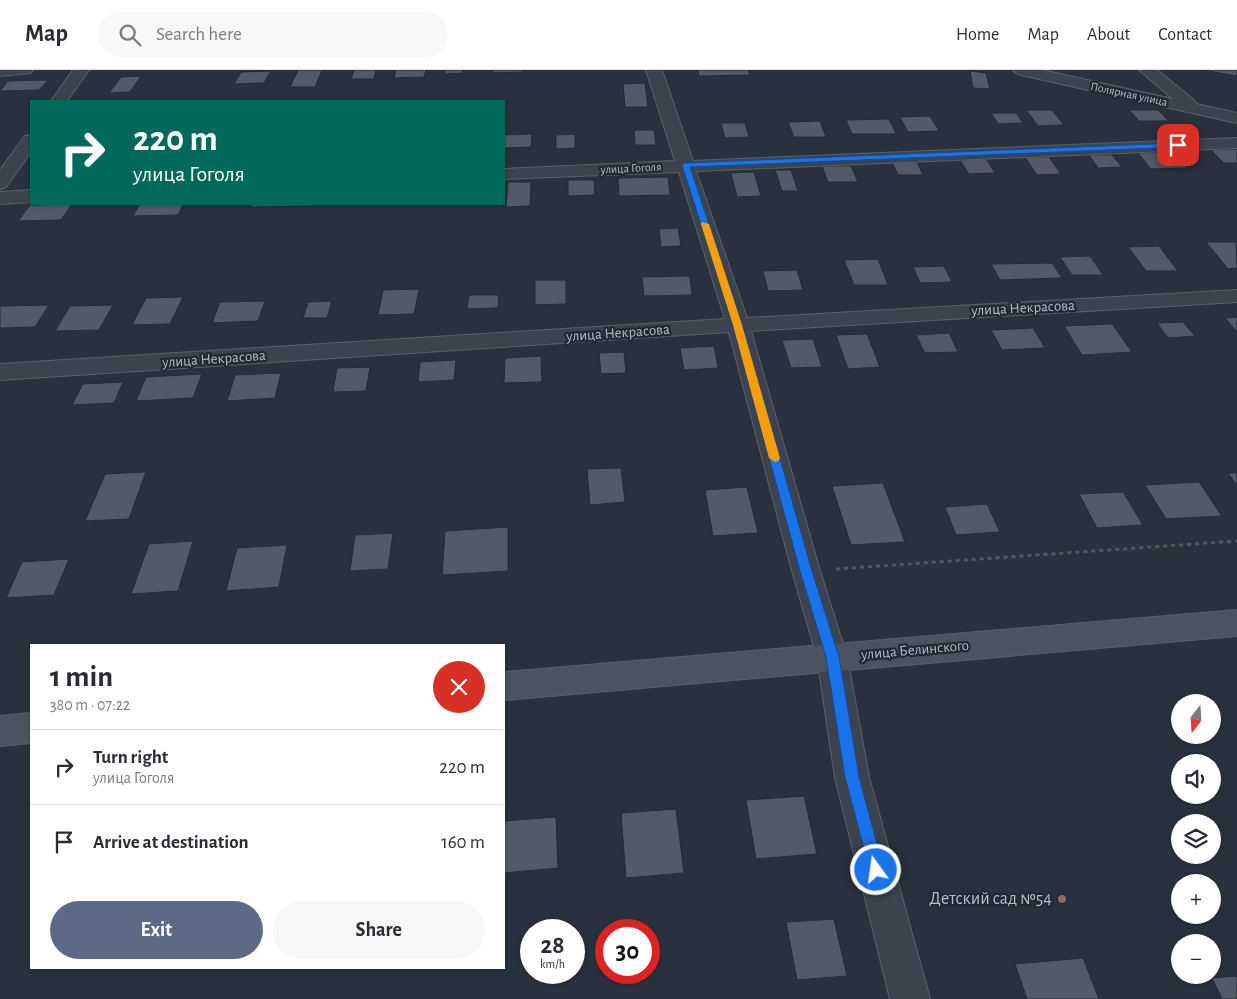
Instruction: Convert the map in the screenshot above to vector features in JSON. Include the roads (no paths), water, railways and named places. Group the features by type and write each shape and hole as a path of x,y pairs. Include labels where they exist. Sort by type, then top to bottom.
{"main road":[{"name":"улица Белинского","path":"505,686 1237,623"},
{"path":"0,731 30,728"}],"street":[{"path":"0,71 25,70"},
{"path":"60,100 81,70"},
{"path":"654,70 738,325 806,571 832,657 852,777 910,999"},
{"name":"Полярная улица","path":"1021,70 1237,118"},
{"path":"1147,70 1193,108"},
{"path":"0,183 30,141"},
{"name":"улица Гоголя","path":"505,174 1237,143"},
{"path":"0,198 30,196"},
{"name":"улица Некрасова","path":"0,372 738,325 1237,296"}],"place":[{"name":"Детский сад №54","path":"1062,899"}]}
